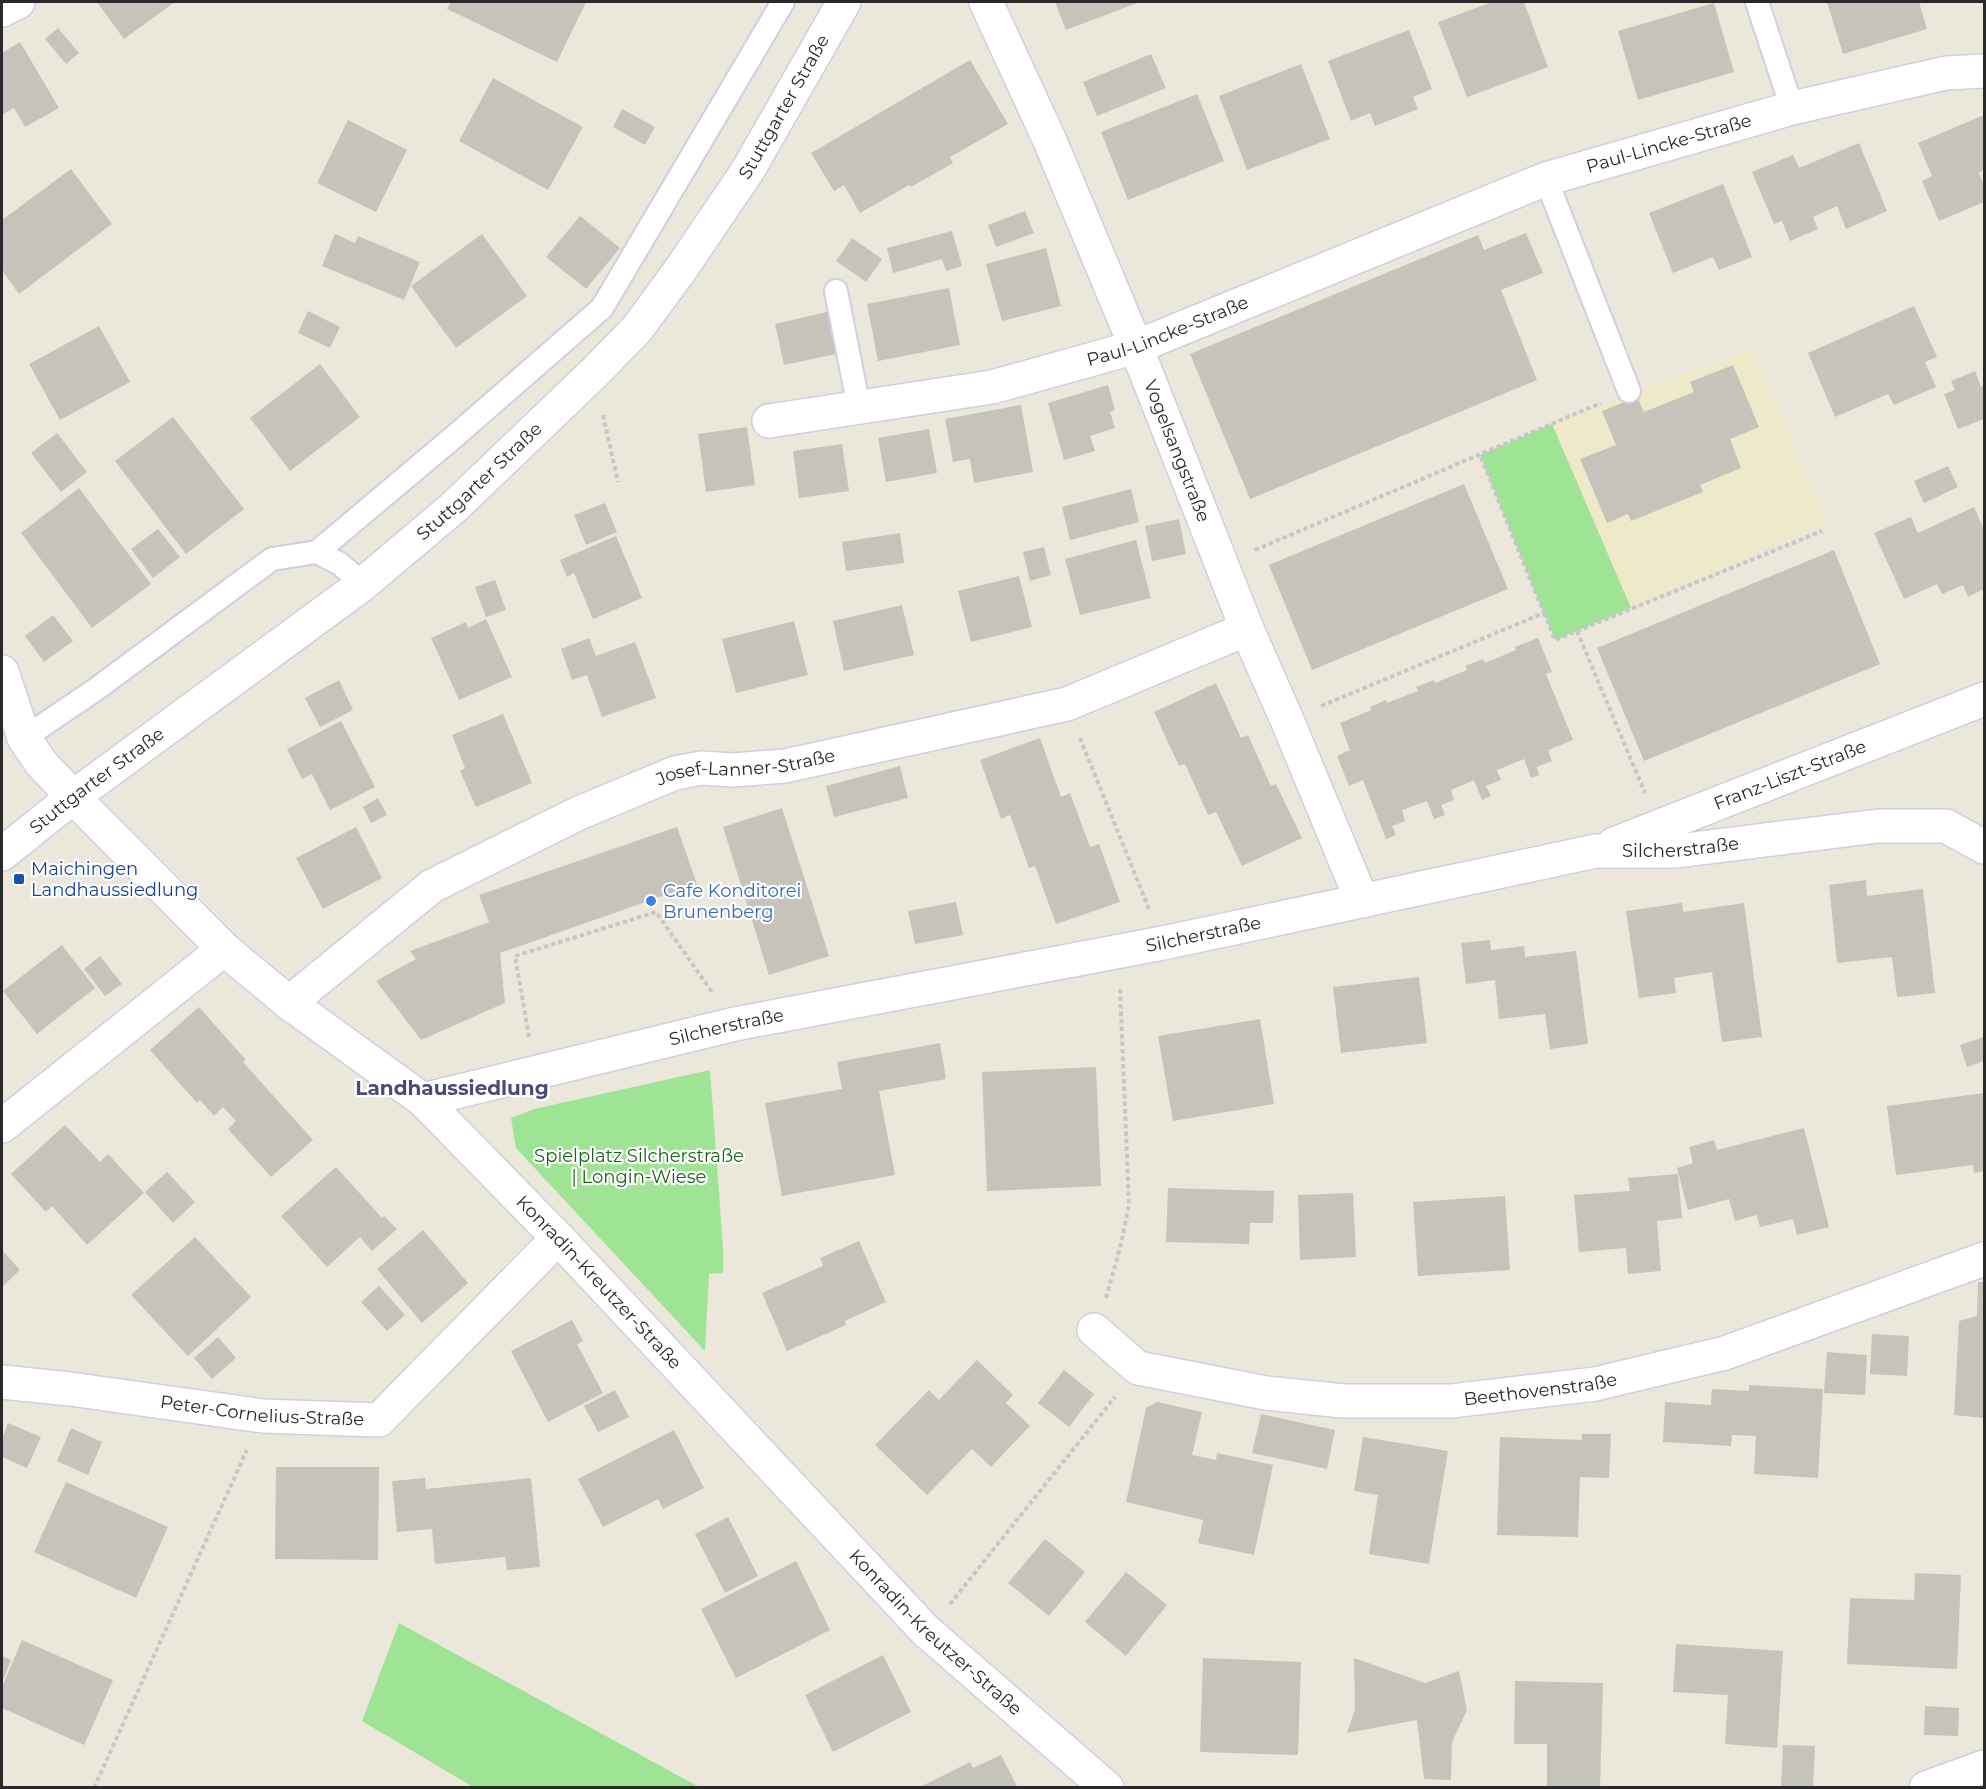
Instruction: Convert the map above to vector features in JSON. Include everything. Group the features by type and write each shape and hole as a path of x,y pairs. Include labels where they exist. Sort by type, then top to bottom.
{"street":[{"path":"2,10 18,2"},
{"name":"Stuttgarter Straße","path":"2,854 73,797 363,584 453,508 594,373 637,329 748,170 844,2"},
{"name":"Vogelsangstraße","path":"986,2 1050,141 1137,346 1246,629 1287,720 1362,901"},
{"name":"Paul-Lincke-Straße","path":"769,421 992,387 1137,346 1546,179 1792,108 1946,73 1984,71"},
{"name":"Josef-Lanner-Straße","path":"289,1004 432,886 579,813 675,773 702,768 733,770 785,766 1066,704 1246,629"},
{"name":"Konradin-Kreutzer-Straße","path":"2,672 24,738 40,763 73,797 224,949 289,1004 423,1100 558,1238 926,1631 1107,1788"},
{"name":"Franz-Liszt-Straße","path":"1596,851 1984,699"},
{"name":"Silcherstraße","path":"423,1100 735,1024 1163,943 1596,851 1677,850 1878,826 1946,826 1984,847"},
{"path":"2,1126 224,949"},
{"name":"Peter-Cornelius-Straße","path":"2,1382 70,1389 263,1416 379,1420 558,1238"},
{"name":"Beethovenstraße","path":"1094,1330 1138,1368 1266,1393 1343,1401 1452,1401 1595,1384 1725,1353 1984,1259"},
{"path":"1926,1788 1984,1767"}],"lane":[{"path":"24,738 95,690 272,559 317,552 602,308 783,2"},
{"path":"1757,2 1792,108"},
{"path":"1546,179 1629,391"},
{"path":"836,291 859,408"},
{"path":"317,552 340,564 363,584"}],"path":[{"path":"594,373 618,482"},
{"path":"1221,564 1629,391"},
{"path":"1480,455 1556,640 1822,531"},
{"path":"1287,720 1544,613"},
{"path":"1577,631 1659,826"},
{"path":"1066,704 1163,943"},
{"path":"537,1074 523,1012 515,956 656,912 735,1024"},
{"path":"1109,1289 1129,1205 1120,991"},
{"path":"965,1587 1138,1368"},
{"path":"94,1788 263,1416"}],"shaded area":[{"path":"1752,348 1828,522 1631,608 1552,424"}],"green space":[{"path":"1552,424 1631,608 1555,640 1480,455"},
{"name":"Spielplatz Silcherstraße | Longin-Wiese","path":"710,1070 723,1273 709,1274 705,1351 516,1148 511,1118 534,1109"},
{"path":"399,1623 699,1787 473,1787 362,1721"}],"building":[{"path":"97,2 175,2 124,39"},
{"path":"451,2 586,2 557,62 447,9"},
{"path":"1055,2 1140,2 1066,30"},
{"path":"1492,2 1524,2 1548,67 1467,97 1438,22"},
{"path":"1827,2 1919,2 1927,29 1843,54"},
{"path":"1714,3 1734,72 1638,100 1618,31"},
{"path":"58,28 79,53 66,64 45,39"},
{"path":"1409,30 1432,89 1413,97 1418,109 1375,126 1370,113 1351,121 1328,61"},
{"path":"20,42 59,108 25,127 14,108 2,115 2,53"},
{"path":"1151,54 1166,88 1097,116 1083,82"},
{"path":"970,60 1008,124 950,157 953,163 860,213 844,185 834,191 811,153"},
{"path":"1301,64 1330,139 1247,170 1219,96"},
{"path":"493,78 583,127 548,190 459,141"},
{"path":"1197,94 1224,161 1128,200 1101,132"},
{"path":"622,109 655,127 645,145 613,127"},
{"path":"1984,115 1984,170 1979,173 1984,186 1984,202 1939,221 1922,181 1932,176 1918,143"},
{"path":"348,120 407,150 376,212 317,183"},
{"path":"1859,143 1887,211 1846,229 1837,206 1813,217 1818,229 1790,241 1782,221 1774,224 1752,172 1793,155 1799,168"},
{"path":"71,169 112,224 19,294 2,270 2,220"},
{"path":"1723,184 1752,257 1719,270 1713,257 1673,273 1649,213"},
{"path":"1025,211 1034,233 996,247 988,225"},
{"path":"580,216 620,248 586,289 546,257"},
{"path":"952,231 962,266 946,271 942,259 893,273 887,248"},
{"path":"1526,233 1543,273 1501,290 1537,380 1250,499 1190,354 1478,235 1484,250"},
{"path":"335,234 355,243 358,236 420,262 404,300 322,266"},
{"path":"482,234 527,296 456,348 411,286"},
{"path":"852,238 882,259 866,282 836,261"},
{"path":"1046,248 1061,306 1002,321 986,264"},
{"path":"949,288 960,345 878,361 867,304"},
{"path":"1914,306 1937,357 1925,362 1936,387 1894,405 1888,394 1835,417 1808,353"},
{"path":"308,311 340,327 330,348 298,333"},
{"path":"827,312 836,354 784,365 775,324"},
{"path":"99,326 130,382 60,420 29,364"},
{"path":"320,364 360,417 290,471 250,418"},
{"path":"1733,365 1759,427 1730,439 1741,468 1700,485 1703,492 1631,521 1628,514 1607,523 1580,459 1616,445 1602,411 1637,397 1644,412 1694,392 1690,382"},
{"path":"1975,371 1981,387 1984,385 1984,419 1958,429 1944,394 1955,390 1951,381"},
{"path":"1108,385 1115,410 1110,412 1115,428 1090,436 1095,451 1064,460 1048,403"},
{"path":"1021,405 1033,472 974,483 970,459 953,462 945,419"},
{"path":"173,417 244,509 186,554 115,461"},
{"path":"747,427 755,485 706,492 698,434"},
{"path":"929,429 937,473 886,482 878,438"},
{"path":"57,433 87,472 61,492 31,453"},
{"path":"842,444 849,491 799,498 793,451"},
{"path":"1948,466 1958,487 1924,503 1914,481"},
{"path":"1464,484 1508,589 1312,670 1269,565"},
{"path":"79,488 151,584 92,628 21,533"},
{"path":"1131,489 1139,522 1070,540 1062,507"},
{"path":"605,503 617,532 586,545 574,515"},
{"path":"1974,507 1984,530 1984,589 1968,597 1963,585 1942,594 1937,584 1904,599 1874,533 1911,517 1918,533"},
{"path":"1179,519 1186,554 1152,561 1145,526"},
{"path":"158,529 180,557 153,578 131,549"},
{"path":"900,533 904,563 846,571 842,542"},
{"path":"616,536 642,598 593,619 574,573 567,577 560,560"},
{"path":"1136,540 1151,598 1080,615 1065,559"},
{"path":"1044,547 1051,575 1030,581 1023,552"},
{"path":"1834,550 1880,664 1644,761 1597,648"},
{"path":"1019,576 1032,627 971,642 958,591"},
{"path":"495,580 506,610 486,617 475,587"},
{"path":"902,605 914,655 844,671 833,621"},
{"path":"53,615 73,641 44,662 25,636"},
{"path":"486,619 512,677 459,700 431,638 466,622 468,628"},
{"path":"794,621 808,675 736,693 722,639"},
{"path":"589,638 596,656 635,642 656,698 602,717 587,675 572,680 561,649"},
{"path":"1538,638 1552,672 1546,674 1573,740 1548,750 1552,761 1537,767 1539,775 1531,778 1524,759 1497,770 1501,780 1486,786 1491,796 1482,800 1474,780 1451,790 1454,800 1441,805 1445,815 1434,819 1427,801 1402,810 1405,821 1392,826 1396,835 1386,839 1363,780 1349,786 1337,756 1350,750 1340,723 1371,710 1370,707 1386,700 1387,703 1418,691 1416,687 1434,680 1435,683 1467,670 1465,666 1483,659 1485,663"},
{"path":"339,680 353,710 320,727 305,698"},
{"path":"1216,683 1241,738 1248,735 1271,786 1276,784 1302,838 1242,866 1216,812 1208,815 1185,764 1179,766 1154,712"},
{"path":"503,714 532,783 476,807 460,771 465,768 452,735"},
{"path":"341,721 375,787 330,810 312,774 302,779 287,749"},
{"path":"1040,738 1061,797 1070,793 1090,847 1099,844 1120,902 1056,924 1035,866 1029,868 1010,815 1001,819 980,760"},
{"path":"900,766 908,798 834,817 826,786"},
{"path":"378,798 387,815 371,823 363,807"},
{"path":"782,808 829,956 769,975 723,827"},
{"path":"356,827 382,878 323,909 296,858"},
{"path":"677,827 697,884 500,953 505,1003 421,1040 376,981 416,959 410,951 489,922 479,895"},
{"path":"1866,880 1867,896 1923,889 1935,993 1897,997 1892,957 1837,963 1829,885"},
{"path":"956,902 963,935 915,944 908,911"},
{"path":"1682,903 1683,912 1744,903 1762,1037 1722,1042 1712,972 1674,978 1676,993 1639,998 1626,911"},
{"path":"1490,940 1491,950 1524,946 1525,957 1576,951 1588,1044 1550,1049 1545,1014 1499,1019 1495,980 1466,984 1461,943"},
{"path":"62,945 95,988 37,1034 3,991"},
{"path":"100,956 122,984 105,996 84,969"},
{"path":"1419,977 1427,1043 1341,1053 1333,987"},
{"path":"199,1007 246,1060 243,1062 313,1140 271,1177 228,1129 236,1121 223,1107 214,1116 200,1100 197,1103 150,1050"},
{"path":"1260,1019 1274,1104 1173,1121 1158,1036"},
{"path":"1984,1037 1984,1061 1967,1067 1960,1045"},
{"path":"940,1043 946,1079 879,1091 895,1175 782,1196 765,1103 842,1089 837,1062"},
{"path":"1096,1067 1101,1186 987,1191 982,1072"},
{"path":"1984,1093 1984,1171 1974,1173 1973,1165 1896,1175 1887,1106"},
{"path":"65,1125 100,1162 108,1154 144,1193 87,1245 52,1206 46,1212 11,1174"},
{"path":"1804,1128 1829,1227 1797,1235 1793,1219 1760,1227 1757,1215 1735,1221 1729,1199 1688,1210 1677,1168 1693,1163 1689,1147 1714,1140 1717,1150"},
{"path":"336,1167 382,1218 384,1216 397,1229 372,1251 360,1237 327,1267 281,1216"},
{"path":"167,1172 195,1202 173,1223 145,1192"},
{"path":"1678,1174 1682,1218 1657,1221 1661,1271 1628,1274 1626,1248 1579,1252 1574,1195 1630,1191 1628,1178"},
{"path":"1168,1188 1274,1191 1273,1223 1250,1223 1249,1244 1166,1242"},
{"path":"1353,1193 1356,1257 1300,1260 1298,1195"},
{"path":"1505,1196 1510,1270 1418,1276 1413,1202"},
{"path":"423,1230 468,1283 422,1323 377,1269"},
{"path":"195,1237 251,1297 188,1356 131,1295"},
{"path":"859,1241 886,1302 845,1321 846,1325 787,1351 762,1293 823,1266 820,1258"},
{"path":"2,1250 20,1270 2,1287"},
{"path":"1978,1282 1984,1282 1984,1418 1954,1415 1959,1321 1977,1316"},
{"path":"379,1286 405,1315 387,1331 361,1302"},
{"path":"572,1320 583,1341 577,1344 603,1393 548,1422 511,1351"},
{"path":"1872,1334 1909,1336 1907,1376 1870,1374"},
{"path":"218,1337 236,1358 212,1379 194,1358"},
{"path":"1827,1352 1867,1355 1865,1395 1824,1393"},
{"path":"977,1360 1013,1395 1006,1403 1030,1426 991,1467 972,1449 927,1495 875,1445 929,1390 939,1400"},
{"path":"1064,1370 1094,1394 1069,1427 1038,1403"},
{"path":"1749,1385 1823,1389 1818,1478 1754,1474 1756,1436 1732,1435 1731,1446 1663,1442 1665,1402 1711,1405 1712,1389 1749,1391"},
{"path":"615,1390 629,1417 598,1432 584,1406"},
{"path":"1157,1402 1202,1412 1192,1455 1216,1460 1217,1453 1273,1465 1254,1555 1198,1543 1203,1520 1126,1502 1146,1408"},
{"path":"1261,1414 1335,1430 1327,1469 1252,1453"},
{"path":"8,1423 41,1437 27,1468 2,1457 2,1439"},
{"path":"71,1428 102,1442 88,1475 57,1461"},
{"path":"674,1430 704,1488 663,1509 658,1499 603,1527 578,1479"},
{"path":"1582,1434 1611,1434 1609,1478 1580,1477 1578,1537 1497,1535 1500,1437 1582,1440"},
{"path":"1363,1437 1448,1451 1429,1564 1369,1554 1378,1495 1354,1491"},
{"path":"276,1467 379,1467 378,1560 275,1559"},
{"path":"425,1478 426,1489 531,1478 540,1567 507,1570 505,1557 435,1564 432,1529 397,1532 392,1481"},
{"path":"66,1482 168,1527 136,1598 34,1552"},
{"path":"728,1517 758,1576 725,1593 695,1534"},
{"path":"1045,1539 1085,1572 1049,1616 1008,1583"},
{"path":"796,1561 830,1630 736,1678 701,1609"},
{"path":"1126,1572 1167,1605 1126,1656 1085,1622"},
{"path":"1915,1573 1961,1575 1957,1669 1847,1664 1850,1598 1914,1600"},
{"path":"22,1640 113,1680 84,1745 2,1708 2,1687"},
{"path":"1676,1644 1783,1651 1777,1748 1725,1744 1728,1695 1673,1692"},
{"path":"883,1655 911,1712 833,1752 805,1695"},
{"path":"2,1656 11,1660 2,1683"},
{"path":"1203,1658 1301,1662 1298,1755 1200,1752"},
{"path":"1354,1658 1425,1683 1459,1671 1467,1710 1452,1742 1451,1780 1424,1779 1417,1720 1347,1733 1355,1709"},
{"path":"1515,1681 1603,1683 1600,1788 1547,1787 1547,1744 1514,1744"},
{"path":"1925,1706 1959,1708 1958,1736 1924,1735"},
{"path":"1783,1745 1815,1746 1813,1788 1781,1787"},
{"path":"1001,1755 1018,1788 918,1788 970,1762 973,1768"}],"place":[{"name":"Maichingen Landhaussiedlung","path":"19,879"},
{"name":"Cafe Konditorei Brunenberg","path":"651,901"}],"district":[{"name":"Landhaussiedlung","path":"452,1088"}]}
